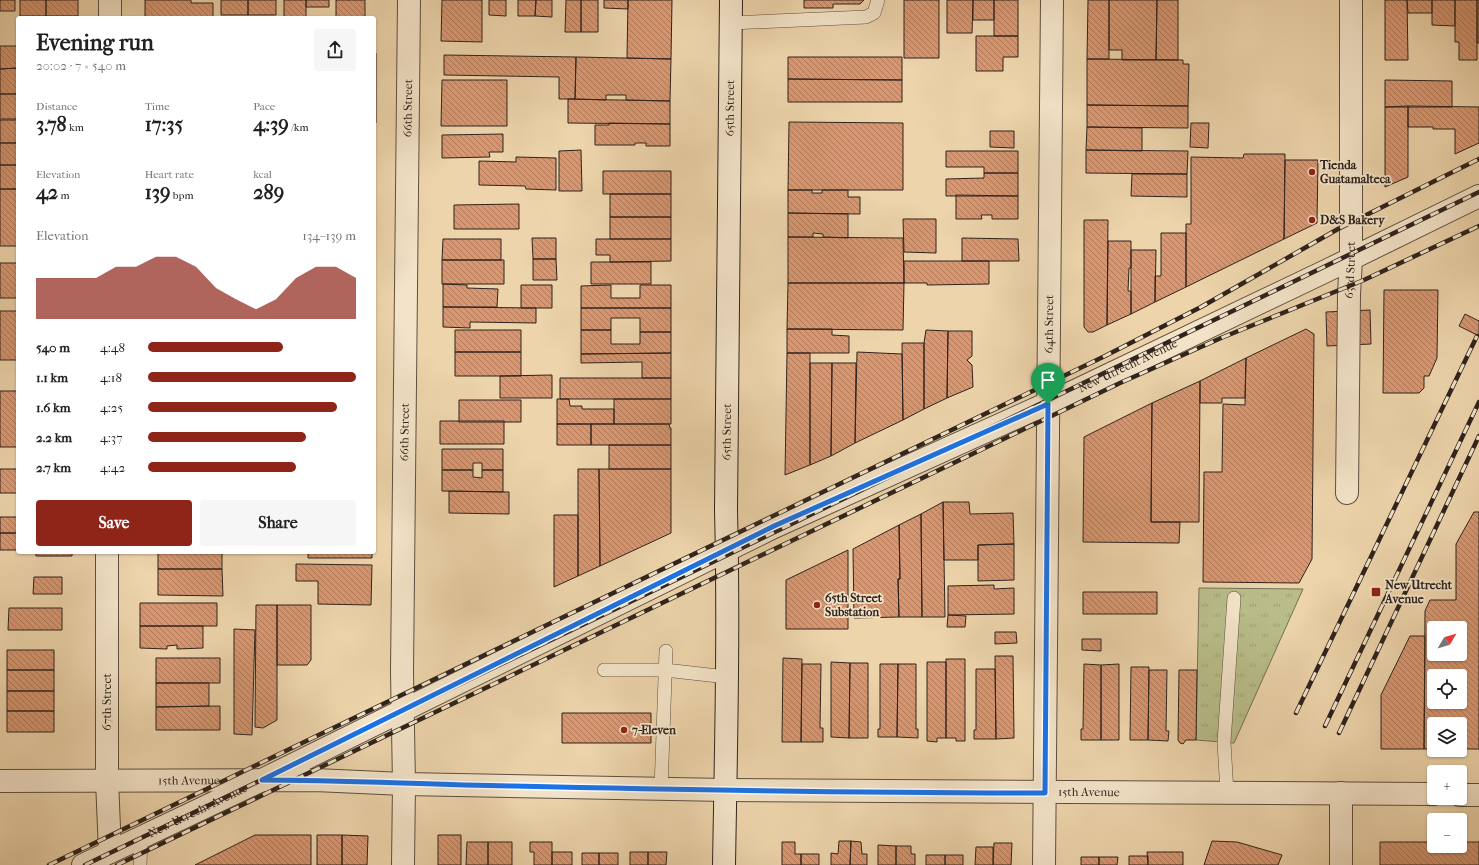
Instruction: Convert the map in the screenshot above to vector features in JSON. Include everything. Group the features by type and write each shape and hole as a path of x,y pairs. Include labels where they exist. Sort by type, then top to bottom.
{"street":[{"path":"110,0 110,16"},
{"name":"66th Street","path":"403,865 404,784 402,672 409,0"},
{"name":"65th Street","path":"724,865 728,593 726,502 731,0"},
{"name":"64th Street","path":"1044,865 1052,0"},
{"name":"63rd Street","path":"1348,493 1349,294 1351,259 1351,0"},
{"name":"New Utrecht Avenue","path":"83,865 262,780 774,526 1048,404 1479,196"},
{"name":"67th Street","path":"107,554 107,780 110,852"},
{"name":"15th Avenue","path":"0,781 315,780 404,784 661,790 1427,794"},
{"path":"1341,793 1341,865"},
{"path":"1467,795 1479,795"}],"lane":[{"path":"731,23 866,17 874,13 878,0"},
{"path":"1227,793 1224,742 1234,598"},
{"path":"661,790 666,651"},
{"path":"604,670 665,670 727,676"},
{"path":"140,865 141,837"}],"green space":[{"path":"1199,588 1303,589 1234,743 1196,740"}],"building":[{"path":"0,0 15,0 15,11 0,11"},
{"path":"20,0 46,0 46,16 20,16"},
{"path":"46,0 78,0 78,16 46,16"},
{"path":"145,0 191,0 191,3 213,3 213,16 145,16"},
{"path":"221,0 248,0 248,15 221,15"},
{"path":"248,0 276,0 276,15 248,15"},
{"path":"284,0 306,0 306,16 284,16"},
{"path":"306,0 329,0 329,7 306,7"},
{"path":"336,0 365,0 365,16 336,16"},
{"path":"442,0 482,0 482,42 441,41"},
{"path":"489,0 506,0 506,16 489,15"},
{"path":"518,0 536,0 535,16 518,16"},
{"path":"536,0 552,0 552,17 535,16"},
{"path":"566,0 581,0 581,32 565,32"},
{"path":"581,0 598,0 598,32 581,32"},
{"path":"604,0 628,0 628,9 604,8"},
{"path":"628,0 672,0 671,59 627,58"},
{"path":"804,0 864,0 860,4 833,4 833,8 804,8"},
{"path":"904,0 939,0 939,58 904,58"},
{"path":"947,0 973,0 972,33 947,33"},
{"path":"973,0 994,0 994,20 973,20"},
{"path":"994,0 1018,0 1018,36 994,36"},
{"path":"1088,0 1109,0 1109,59 1087,59"},
{"path":"1109,0 1157,0 1156,60 1122,60 1122,50 1109,50"},
{"path":"1157,0 1178,0 1178,60 1156,60"},
{"path":"1385,0 1407,0 1408,60 1385,60"},
{"path":"1407,0 1432,0 1432,13 1408,13"},
{"path":"1432,0 1455,0 1455,26 1432,25"},
{"path":"1455,0 1477,0 1477,60 1459,60 1459,42 1455,42"},
{"path":"1477,0 1479,0 1479,43 1477,43"},
{"path":"976,36 1018,36 1018,57 1003,57 1003,71 976,71"},
{"path":"0,46 16,46 16,68 0,69"},
{"path":"444,55 576,57 575,99 559,99 559,77 444,75"},
{"path":"576,57 671,59 670,101 626,100 626,95 606,95 606,100 575,99"},
{"path":"788,57 902,57 902,80 788,79"},
{"path":"1087,59 1183,60 1183,64 1189,64 1188,106 1087,105"},
{"path":"16,68 16,94 0,94 0,69"},
{"path":"788,79 902,80 902,102 788,102"},
{"path":"442,80 507,80 507,126 441,126"},
{"path":"1385,80 1452,81 1452,107 1385,107"},
{"path":"0,94 16,94 16,119 0,119"},
{"path":"568,99 670,101 670,124 568,123"},
{"path":"1087,105 1188,106 1188,128 1087,127"},
{"path":"1408,106 1479,107 1479,143 1455,154 1455,129 1408,127"},
{"path":"1408,106 1408,177 1385,187 1385,107"},
{"path":"0,120 16,120 16,143 0,143"},
{"path":"789,122 903,123 903,190 788,190"},
{"path":"609,123 670,124 670,146 646,146 646,143 635,143 635,145 595,145 595,125 609,125"},
{"path":"1191,123 1209,123 1208,148 1190,147"},
{"path":"1087,127 1142,128 1142,151 1086,150"},
{"path":"990,131 1014,131 1014,148 990,147"},
{"path":"503,134 503,152 489,152 490,157 442,158 442,135"},
{"path":"0,143 16,143 16,165 0,165"},
{"path":"581,150 582,191 559,191 559,151"},
{"path":"1086,150 1188,151 1187,174 1086,173"},
{"path":"946,151 1018,151 1018,173 984,173 984,167 946,167"},
{"path":"1244,154 1285,154 1284,239 1186,287 1186,224 1191,224 1191,157 1243,158"},
{"path":"516,157 556,158 556,190 526,189 525,186 479,185 479,161 516,162"},
{"path":"1285,160 1318,160 1317,223 1284,239"},
{"path":"0,165 16,165 16,189 0,189"},
{"path":"603,171 671,171 671,194 603,194"},
{"path":"984,173 1018,173 1018,196 946,196 946,179 984,178"},
{"path":"1132,174 1187,174 1187,197 1131,196"},
{"path":"0,189 16,189 16,246 0,246"},
{"path":"788,190 812,190 812,193 822,193 822,190 848,190 848,197 860,197 860,214 788,213"},
{"path":"610,194 671,194 671,217 610,217"},
{"path":"956,195 1018,196 1018,219 992,219 992,215 981,215 982,219 956,219"},
{"path":"519,204 519,229 454,229 454,205"},
{"path":"788,213 848,214 848,238 823,237 823,234 813,233 813,237 788,237"},
{"path":"610,217 671,217 671,239 610,239"},
{"path":"903,219 936,219 936,253 904,252"},
{"path":"1084,220 1108,220 1107,325 1093,332 1088,332 1084,327"},
{"path":"1161,233 1186,233 1186,287 1155,302 1155,276 1161,276"},
{"path":"788,237 903,238 904,283 788,283"},
{"path":"532,238 556,238 556,259 533,259"},
{"path":"962,238 1018,239 1019,261 962,261"},
{"path":"443,239 501,239 501,260 442,260"},
{"path":"596,239 671,239 671,261 610,262 610,255 596,255"},
{"path":"1108,241 1131,241 1131,268 1129,268 1128,291 1131,291 1131,314 1107,325"},
{"path":"1131,250 1156,250 1155,302 1131,314"},
{"path":"533,259 556,259 557,280 533,280"},
{"path":"442,260 504,260 504,284 442,284"},
{"path":"904,261 989,261 989,284 927,285 927,283 904,283"},
{"path":"591,262 651,262 651,284 591,284"},
{"path":"0,263 16,263 16,298 0,298"},
{"path":"788,283 904,283 903,330 787,329"},
{"path":"443,284 467,285 467,288 498,289 497,307 443,307"},
{"path":"521,285 552,285 552,308 521,308"},
{"path":"611,285 611,298 640,298 640,285 671,285 671,308 581,308 581,286"},
{"path":"1384,290 1438,290 1437,358 1429,376 1424,376 1424,388 1419,393 1383,393"},
{"path":"443,307 536,308 536,323 470,322 470,328 443,327"},
{"path":"581,308 671,308 671,332 640,332 640,318 611,318 611,330 581,330"},
{"path":"1370,310 1371,344 1327,346 1326,312"},
{"path":"0,311 16,311 16,360 0,360"},
{"path":"1465,314 1479,321 1479,336 1459,326"},
{"path":"787,329 832,329 832,335 849,336 849,353 787,353"},
{"path":"1306,329 1314,334 1312,559 1299,583 1203,582 1204,472 1222,472 1223,404 1245,405 1246,358"},
{"path":"455,330 521,330 521,352 455,352"},
{"path":"581,330 611,330 611,344 640,344 640,332 671,332 671,353 581,354"},
{"path":"926,330 948,331 947,398 924,409 924,343"},
{"path":"948,331 972,331 972,356 967,360 972,365 973,387 947,398"},
{"path":"902,343 924,343 924,409 903,420"},
{"path":"455,352 521,352 521,376 455,376"},
{"path":"857,352 902,354 903,420 855,443"},
{"path":"671,353 671,378 642,378 642,362 581,363 581,354"},
{"path":"787,353 810,353 810,465 785,475"},
{"path":"1246,358 1245,398 1222,398 1222,403 1200,403 1200,381"},
{"path":"810,363 832,363 831,456 810,465"},
{"path":"832,363 856,363 855,443 831,456"},
{"path":"552,375 552,398 500,398 500,376"},
{"path":"560,378 671,378 671,399 560,399"},
{"path":"1200,381 1199,522 1151,522 1152,403"},
{"path":"0,391 16,391 16,447 0,447"},
{"path":"557,399 569,399 570,406 582,406 582,409 614,409 614,424 557,424"},
{"path":"614,399 671,399 671,424 614,424"},
{"path":"459,400 521,400 521,422 459,422"},
{"path":"1152,403 1151,522 1180,522 1179,543 1083,542 1084,437"},
{"path":"440,421 504,421 504,444 440,444"},
{"path":"557,424 591,424 591,445 557,445"},
{"path":"591,424 669,424 671,428 671,445 591,445"},
{"path":"609,445 671,445 671,469 609,469"},
{"path":"442,449 503,449 503,470 482,470 482,463 473,463 473,470 442,470"},
{"path":"0,469 16,469 16,493 0,493"},
{"path":"578,469 599,469 600,566 578,576"},
{"path":"599,469 671,469 671,533 600,566"},
{"path":"442,470 473,470 473,477 482,478 482,470 503,470 503,492 442,491"},
{"path":"449,491 509,492 509,514 449,513"},
{"path":"943,502 969,502 970,514 1013,513 1014,544 978,545 978,560 944,560"},
{"path":"943,502 945,617 922,617 921,514"},
{"path":"1474,512 1479,512 1479,749 1467,749 1467,717 1427,717 1427,749 1424,749 1425,611 1430,600 1456,600 1456,544"},
{"path":"921,514 922,617 899,617 899,525"},
{"path":"554,515 578,515 578,576 554,587"},
{"path":"0,517 16,517 16,533 0,533"},
{"path":"899,525 899,617 854,618 853,549"},
{"path":"0,533 16,533 16,550 0,550"},
{"path":"1014,544 1014,580 978,581 978,545"},
{"name":"65th Street Substation","path":"848,550 848,629 786,629 786,580"},
{"path":"36,554 72,554 72,556 36,556"},
{"path":"158,554 222,554 222,569 158,569"},
{"path":"308,554 372,554 372,558 308,558"},
{"path":"296,564 372,565 371,605 318,604 318,581 296,581"},
{"path":"158,569 222,569 223,596 158,595"},
{"path":"34,577 62,577 62,594 33,594"},
{"path":"994,585 994,589 1014,588 1014,614 948,615 948,586"},
{"path":"1083,592 1157,592 1157,614 1083,614"},
{"path":"140,603 217,603 217,626 140,626"},
{"path":"256,605 277,605 277,720 263,728 255,727"},
{"path":"277,605 311,605 311,660 307,665 277,665"},
{"path":"9,608 62,608 62,630 8,630"},
{"path":"948,615 966,616 965,627 947,627"},
{"path":"140,626 203,626 203,648 177,649 177,645 167,646 167,649 140,648"},
{"path":"234,629 255,630 252,735 234,734"},
{"path":"995,632 1016,632 1017,643 995,644"},
{"path":"1410,636 1425,636 1424,749 1381,749 1381,695"},
{"path":"1082,639 1101,639 1101,651 1082,650"},
{"path":"7,650 54,650 54,670 7,670"},
{"path":"995,656 1013,656 1014,738 996,739"},
{"path":"156,658 220,658 220,683 156,683"},
{"path":"783,658 802,659 801,742 782,742"},
{"path":"946,659 965,659 965,741 956,741 956,738 946,738"},
{"path":"831,662 850,663 849,738 831,737"},
{"path":"927,662 946,662 946,738 937,738 937,742 927,741"},
{"path":"850,663 868,663 868,738 849,738"},
{"path":"802,664 821,664 820,728 823,728 823,742 801,742"},
{"path":"880,664 898,664 897,737 878,737 878,729 880,729"},
{"path":"898,664 916,664 916,729 918,729 918,738 897,737"},
{"path":"1084,664 1101,665 1101,740 1081,740 1081,729 1083,729"},
{"path":"1119,664 1119,740 1101,740 1101,665"},
{"path":"1131,667 1149,667 1148,740 1130,740"},
{"path":"976,669 995,669 996,739 974,739 974,730 976,730"},
{"path":"7,670 54,670 54,691 7,691"},
{"path":"1149,670 1167,670 1166,731 1169,731 1168,741 1148,740"},
{"path":"1179,670 1197,670 1196,740 1186,740 1183,744 1178,740"},
{"path":"156,683 209,683 209,706 156,707"},
{"path":"7,691 54,691 54,711 7,711"},
{"path":"220,706 220,730 156,730 156,707"},
{"path":"7,711 54,711 54,732 7,732"},
{"path":"562,713 651,713 651,743 562,743"},
{"path":"255,835 311,835 311,865 195,865"},
{"path":"317,835 342,835 342,865 317,865"},
{"path":"342,835 368,836 367,865 342,865"},
{"path":"438,835 461,835 461,865 438,865"},
{"path":"839,841 851,841 850,865 831,865 831,853 838,854"},
{"path":"851,841 861,842 862,854 867,854 867,865 850,865"},
{"path":"1212,841 1237,842 1282,855 1278,865 1204,865"},
{"path":"467,842 488,842 488,865 466,865"},
{"path":"488,842 512,842 512,865 488,865"},
{"path":"530,842 552,842 552,865 534,865 534,852 530,852"},
{"path":"782,842 795,842 795,854 801,854 801,865 782,865"},
{"path":"1380,842 1427,842 1427,853 1467,853 1467,842 1479,842 1479,865 1380,865"},
{"path":"994,843 1012,843 1011,865 993,865"},
{"path":"878,845 896,846 896,865 878,865"},
{"path":"896,846 911,846 911,854 915,854 915,865 896,865"},
{"path":"976,847 993,847 993,865 975,865"},
{"path":"552,852 572,852 572,865 552,865"},
{"path":"630,852 648,852 648,865 630,865"},
{"path":"648,852 667,852 666,865 648,865"},
{"path":"1147,852 1183,852 1183,865 1148,865"},
{"path":"582,853 599,853 599,865 582,865"},
{"path":"599,853 618,853 618,865 599,865"},
{"path":"801,854 819,854 819,865 801,865"},
{"path":"926,855 945,855 945,865 926,865"},
{"path":"945,855 963,855 963,865 945,865"},
{"path":"1129,856 1148,856 1148,865 1129,865"},
{"path":"1081,857 1099,857 1099,865 1081,865"},
{"path":"1099,857 1118,857 1117,865 1099,865"}],"railway":[{"path":"49,865 1105,356 1201,307 1338,229 1479,159"},
{"path":"85,865 1479,192"},
{"path":"117,865 1120,383 1221,338 1364,280 1479,226"},
{"path":"1296,713 1477,336"},
{"path":"1325,726 1479,402"},
{"path":"1339,733 1479,436"}],"place":[{"name":"Tienda Guatamalteca","path":"1312,172"},
{"name":"D&S Bakery","path":"1312,220"},
{"name":"New Utrecht Avenue","path":"1376,592"},
{"name":"65th Street Substation","path":"817,605"},
{"name":"7-Eleven","path":"624,730"}],"route":[{"path":"1048,404 1045,793 661,790 404,784 315,780 262,780 774,526 1048,404"}]}
